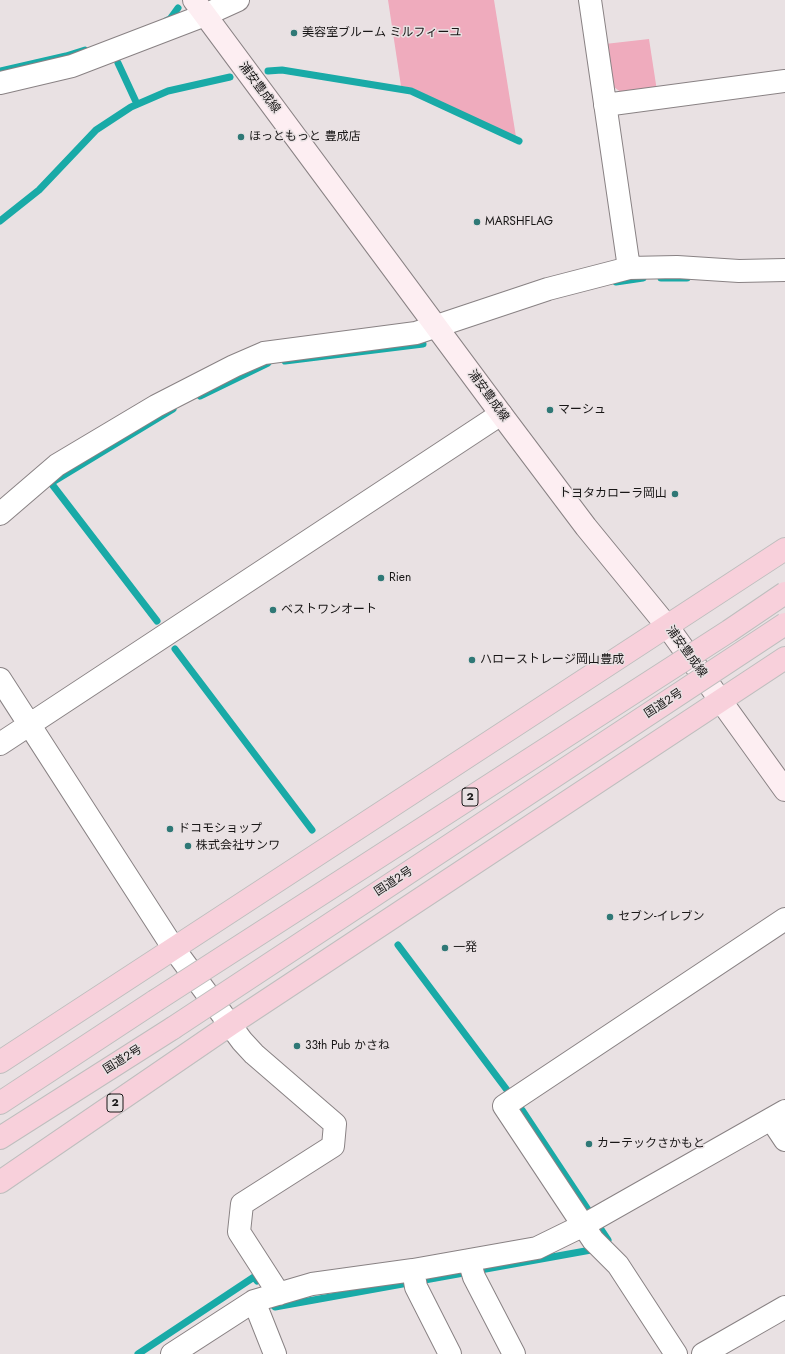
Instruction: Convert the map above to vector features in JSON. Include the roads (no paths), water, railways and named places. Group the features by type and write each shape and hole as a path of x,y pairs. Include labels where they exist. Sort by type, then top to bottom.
{"highway":[{"path":"0,1062 785,549"},
{"name":"2","path":"0,1103 785,593"},
{"name":"国道2号","path":"0,1138 173,1028 785,624"},
{"name":"2","path":"0,1182 231,1024 785,658"},
{"path":"0,1143 25,1122"}],"main road":[{"name":"浦安豊成線","path":"200,8 586,527 667,626 785,790"}],"street":[{"path":"0,83 72,66 200,8 238,0"},
{"path":"590,0 629,268"},
{"path":"605,105 785,81"},
{"path":"0,514 57,465 156,406 234,366 264,353 416,333 548,289 629,268 677,267 739,271 785,270"},
{"path":"0,744 501,414"},
{"path":"0,679 174,949 231,1024 242,1041 254,1054 335,1124 333,1146 242,1204 239,1232 279,1294"},
{"path":"676,1354 618,1265 504,1106 785,919"},
{"path":"172,1354 254,1301 312,1284 414,1278 471,1268 594,1231 778,1115 785,1140"},
{"path":"471,1268 514,1354"},
{"path":"414,1278 450,1354"},
{"path":"254,1301 275,1354"},
{"path":"703,1354 785,1307"}],"waterway":[{"path":"166,21 170,19 178,8"},
{"path":"0,71 66,56 85,50"},
{"path":"118,63 137,104"},
{"path":"268,71 282,70 411,91 519,141"},
{"path":"0,221 39,190 96,130 131,107 168,91 230,77"},
{"path":"616,282 643,278"},
{"path":"661,278 687,278"},
{"path":"285,361 423,344"},
{"path":"200,396 268,363"},
{"path":"157,621 51,483 173,409"},
{"path":"175,649 312,830"},
{"path":"272,1304 275,1307 591,1250 608,1240 522,1110 398,945"},
{"path":"138,1354 254,1277 257,1281"}],"place":[{"name":"美容室ブルーム ミルフィーユ","path":"294,33"},
{"name":"ほっともっと 豊成店","path":"241,137"},
{"name":"MARSHFLAG","path":"477,222"},
{"name":"マーシュ","path":"550,410"},
{"name":"トヨタカローラ岡山","path":"675,494"},
{"name":"Rien","path":"381,578"},
{"name":"ベストワンオート","path":"273,610"},
{"name":"ハローストレージ岡山豊成","path":"472,660"},
{"name":"ドコモショップ","path":"170,829"},
{"name":"株式会社サンワ","path":"188,846"},
{"name":"セブン-イレブン","path":"610,917"},
{"name":"一発","path":"445,948"},
{"name":"33th Pub かさね","path":"297,1046"},
{"name":"カーテックさかもと","path":"589,1144"}]}
